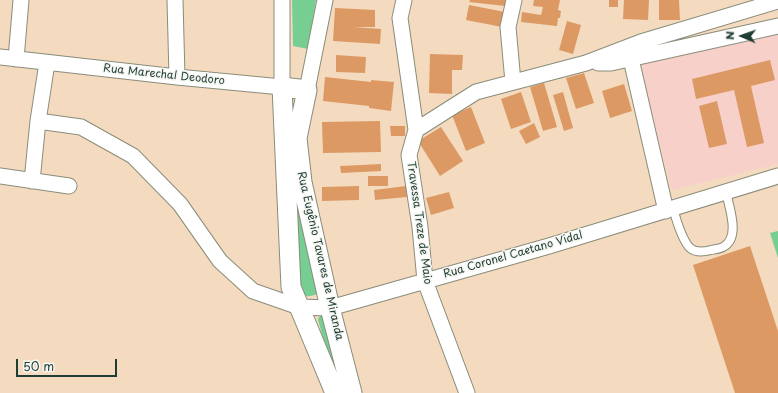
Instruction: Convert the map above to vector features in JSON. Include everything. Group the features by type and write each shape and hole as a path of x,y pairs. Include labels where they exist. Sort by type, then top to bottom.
{"street":[{"path":"16,59 21,0"},
{"path":"175,0 177,77"},
{"path":"282,0 282,87 307,90"},
{"name":"Rua Eugênio Tavares de Miranda","path":"325,0 297,138 292,155 302,182 330,308 352,393"},
{"name":"Travessa Treze de Maio","path":"404,0 400,18 416,130 409,155 420,227 425,280 467,393"},
{"path":"513,82 508,26 514,0"},
{"path":"416,130 476,92 586,63 641,42 778,2"},
{"path":"586,63 611,63 778,26"},
{"name":"Rua Marechal Deodoro","path":"0,57 282,87"},
{"path":"631,59 669,210"},
{"path":"32,181 38,121 47,62"},
{"name":"Rua Eugênio Tavares de Miranda","path":"282,87 292,155 291,287 335,393"},
{"name":"Rua Coronel Caetano Vidal","path":"38,121 81,127 133,156 180,204 220,261 253,291 299,307 330,308 548,246 778,176"},
{"path":"0,176 69,186"}],"lane":[{"path":"669,210 690,248 697,252 706,252 723,247 729,242 732,234 733,219 726,192"}],"shaded area":[{"path":"778,30 778,164 672,190 639,64"}],"green space":[{"path":"292,0 316,0 308,49 293,46"},
{"path":"295,186 321,291 310,296 299,295"},
{"path":"778,231 778,258 770,233"},
{"path":"323,314 349,393 339,393 318,320"}],"building":[{"path":"470,0 505,0 505,6 469,2"},
{"path":"534,0 560,0 558,10 561,11 557,26 521,22 522,12 541,15 543,7 533,6"},
{"path":"609,0 618,0 618,7 609,7"},
{"path":"624,0 649,0 648,20 623,19"},
{"path":"659,0 679,0 680,20 659,20"},
{"path":"469,5 505,12 502,27 466,20"},
{"path":"335,8 375,10 375,27 353,27 381,29 380,44 333,41"},
{"path":"567,21 581,25 573,54 559,50"},
{"path":"430,54 463,55 462,70 452,70 452,94 429,93"},
{"path":"336,55 366,57 365,73 336,72"},
{"path":"770,60 775,80 751,86 764,143 747,147 734,90 696,99 692,79"},
{"path":"584,73 594,103 576,109 566,78"},
{"path":"325,77 371,82 371,80 394,82 391,111 369,108 369,106 323,101"},
{"path":"544,83 557,127 543,131 530,87"},
{"path":"624,84 632,111 610,118 602,91"},
{"path":"521,92 531,122 511,129 501,99"},
{"path":"563,92 573,128 564,131 553,95"},
{"path":"717,101 727,144 709,148 699,106"},
{"path":"471,107 485,143 466,151 452,115"},
{"path":"380,121 381,152 323,153 322,122"},
{"path":"534,123 540,137 526,144 519,131"},
{"path":"390,126 405,126 405,136 391,136"},
{"path":"441,127 463,161 440,176 418,141"},
{"path":"381,164 381,171 341,173 340,166"},
{"path":"368,176 388,176 388,186 368,186"},
{"path":"359,186 359,200 322,201 322,187"},
{"path":"406,186 407,197 375,200 374,190"},
{"path":"449,192 454,208 431,215 426,198"},
{"path":"750,246 778,331 778,393 735,393 693,265"}]}
